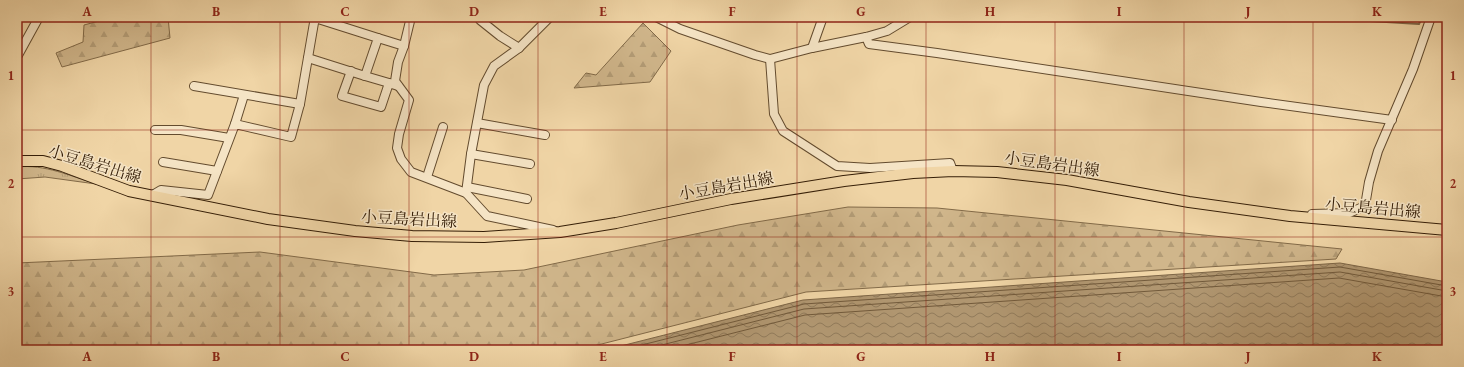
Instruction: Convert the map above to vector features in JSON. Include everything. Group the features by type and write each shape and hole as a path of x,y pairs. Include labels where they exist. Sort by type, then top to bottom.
{"main road":[{"name":"小豆島岩出線","path":"17,161 43,162 62,166 129,191 268,219 355,231 412,236 484,237 560,232 616,223 732,199 844,181 913,173 953,171 997,172 1067,180 1189,202 1290,216 1447,230"}],"street":[{"path":"17,56 40,17"},
{"path":"235,124 291,137 300,104 315,17 404,46"},
{"path":"411,17 397,68 395,81 409,100 399,134 397,148 401,158 411,172 467,190 527,199"},
{"path":"481,17 480,20 500,36 519,48"},
{"path":"550,17 519,48 494,66 484,85 471,154 467,190 487,216 560,232"},
{"path":"656,17 680,28 770,59 812,48 887,32 910,17"},
{"path":"812,48 823,17"},
{"path":"1290,216 1349,213 1365,206 1369,182 1376,157 1413,69 1431,17"},
{"path":"866,37 869,44 1392,120"},
{"path":"365,76 378,38"},
{"path":"308,58 398,86"},
{"path":"770,59 774,114 783,131 837,166 870,168 950,163 953,171"},
{"path":"351,71 342,96 381,108 388,83"},
{"path":"194,86 300,104"},
{"path":"151,196 161,190 208,195 235,124 244,95"},
{"path":"477,123 545,135"},
{"path":"427,177 443,127"},
{"path":"155,130 181,130 229,138"},
{"path":"471,154 530,164"},
{"path":"163,162 217,171"}],"green space":[{"path":"114,17 168,17 170,38 62,67 56,53 83,42 84,25"},
{"path":"643,23 671,51 650,82 574,88 586,73 596,75"},
{"path":"17,167 38,167 67,174 96,184 45,177 17,179"},
{"path":"848,207 937,208 1342,249 1336,259 806,292 578,350 17,350 17,263 260,252 434,275 524,270 738,225"}],"water":[{"path":"1340,263 1447,282 1447,350 605,350 803,300"}],"waterway":[{"path":"1338,17 1370,21 1419,24 1422,17"},
{"path":"1436,17 1447,23"}]}
